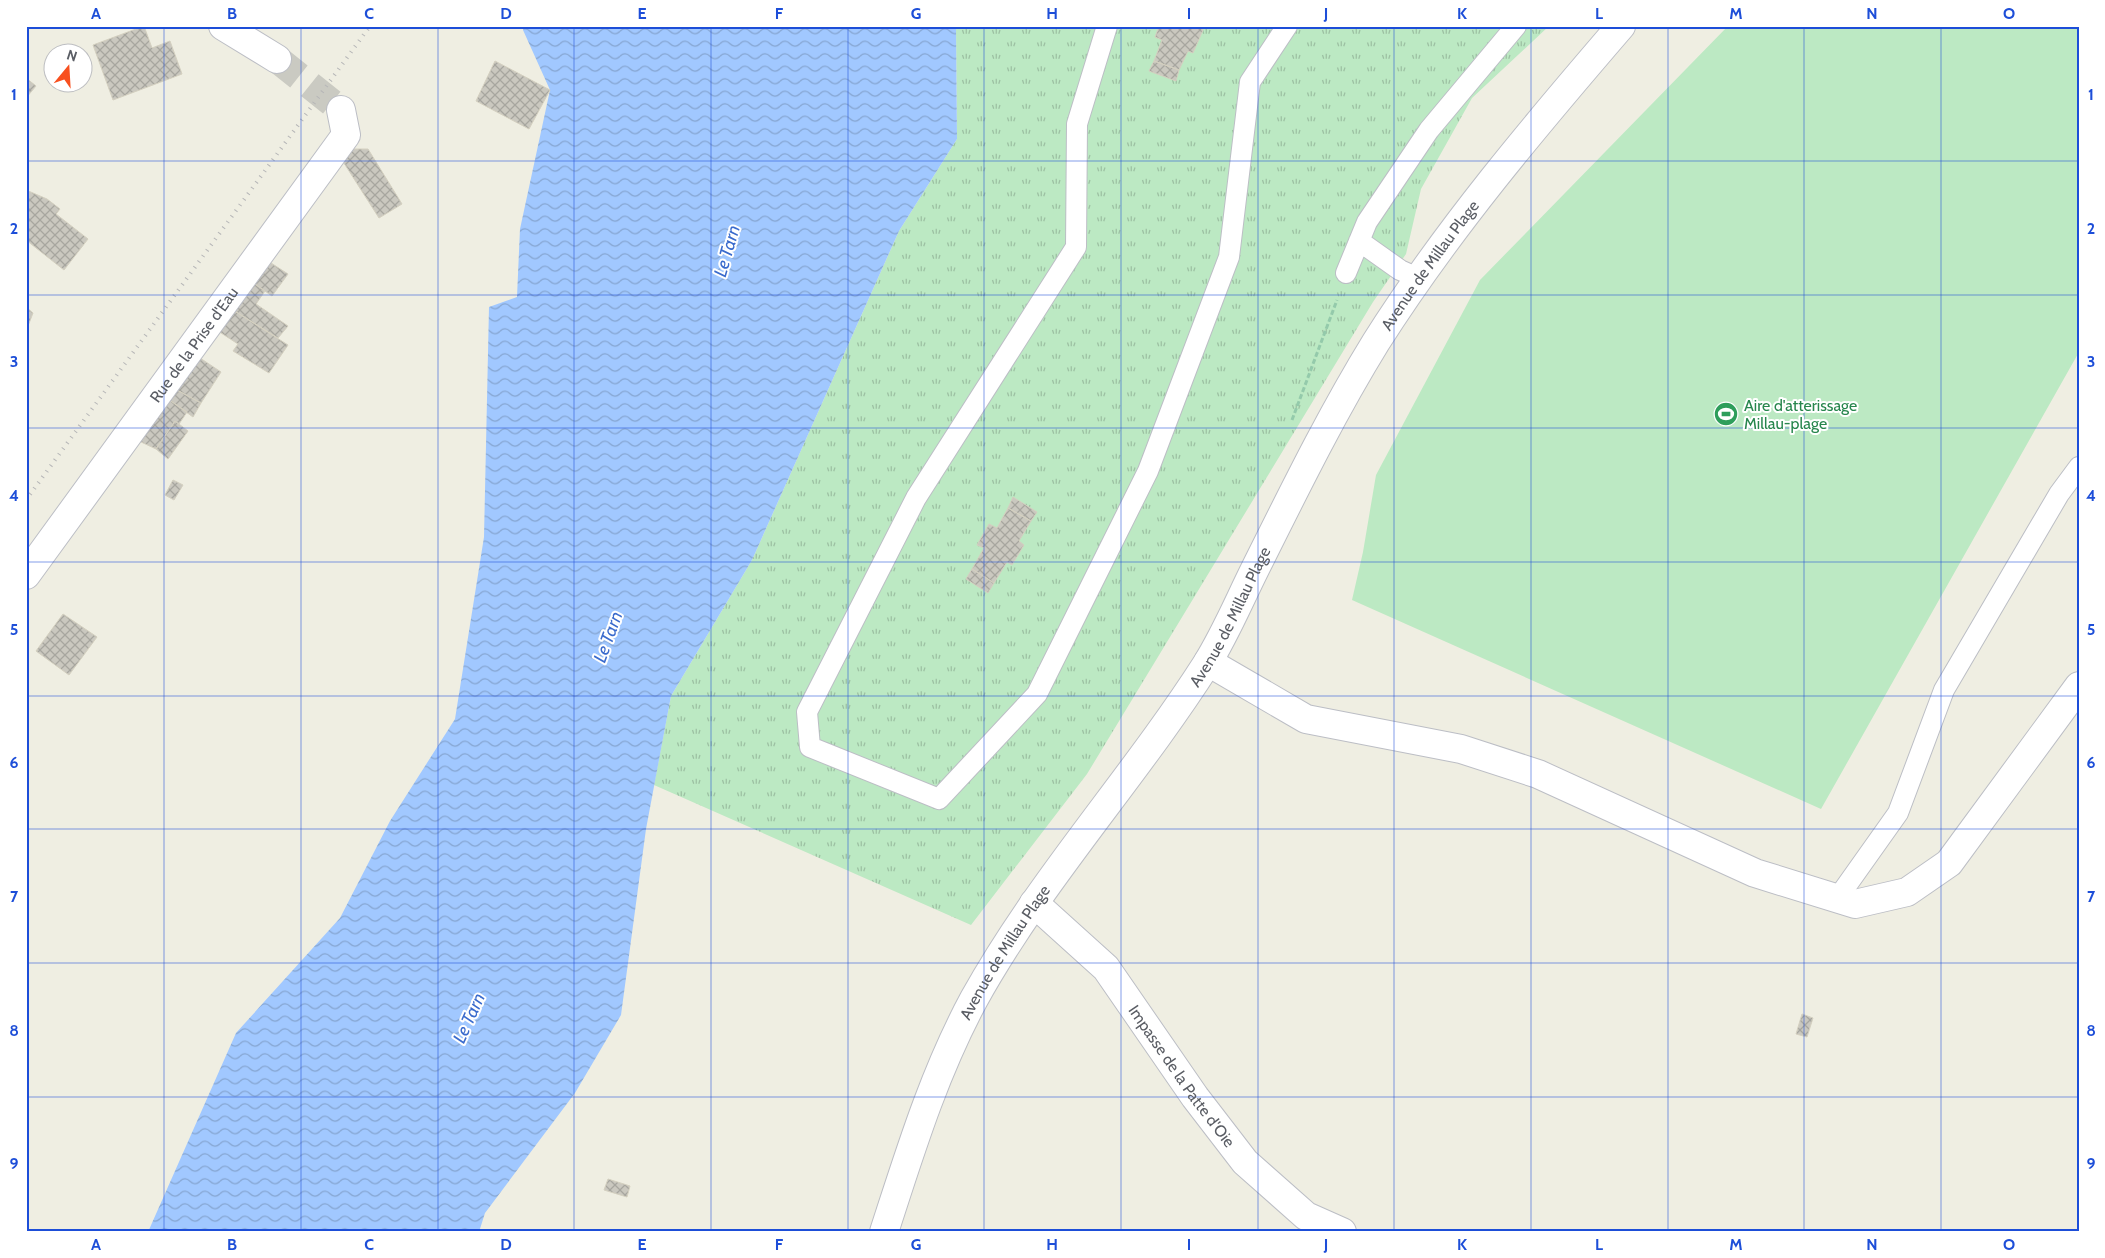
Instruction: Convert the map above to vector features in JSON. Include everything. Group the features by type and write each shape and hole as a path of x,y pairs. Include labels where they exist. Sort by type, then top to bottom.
{"street":[{"path":"223,26 277,59"},
{"name":"Avenue de Millau Plage","path":"884,1232 926,1103 974,1000 1034,903 1151,744 1208,662 1302,476 1376,343 1420,278 1486,188 1554,104 1621,26"},
{"name":"Rue de la Prise d'Eau","path":"26,575 346,135 341,110"},
{"path":"1208,662 1306,719 1461,749 1538,774 1755,872 1855,904 1907,892 1949,863 2079,686"},
{"name":"Impasse de la Patte d'Oie","path":"1034,903 1106,968 1195,1097 1245,1162 1306,1216 1342,1232"}],"lane":[{"path":"1107,26 1077,124 1076,248 916,498 807,712 810,748 939,799 1037,694 1148,471 1229,257 1250,82 1287,26"},
{"path":"1346,273 1367,222 1429,130 1516,26"},
{"path":"1359,241 1400,270 1420,278"},
{"path":"1837,898 1898,813 1944,690 2059,494 2079,467"}],"green space":[{"path":"956,26 1549,26 1472,98 1421,189 1406,254 1373,302 1087,774 971,925 654,785 671,696 752,560 899,231 957,139"},
{"name":"Aire d'atterissage Millau-plage","path":"1728,26 2079,26 2079,352 1821,809 1352,600 1363,552 1376,475 1480,280"}],"water":[{"name":"Le Tarn","path":"525,26 956,26 957,139 899,231 752,560 671,696 646,829 621,1015 575,1093 485,1213 479,1232 148,1232 236,1033 340,918 390,821 455,719 484,537 489,307 517,297 520,229 550,90 523,30"}],"building":[{"path":"144,26 152,48 170,41 182,74 113,100 93,45"},
{"path":"1159,26 1197,26 1203,30 1193,53 1188,51 1179,70 1154,61 1162,40 1155,37"},
{"path":"495,61 550,90 529,129 476,101"},
{"path":"1154,61 1179,70 1176,81 1149,71"},
{"path":"26,78 36,86 26,98"},
{"path":"349,149 368,149 402,204 379,218 342,160"},
{"path":"26,190 47,199 60,209 56,214 88,239 64,270 26,240"},
{"path":"271,263 288,274 272,296 255,284"},
{"path":"255,280 258,281 255,284 265,291 256,304 288,326 278,338 233,310"},
{"path":"26,307 33,313 26,331"},
{"path":"233,310 288,345 269,373 233,351 238,344 218,331"},
{"path":"197,356 221,372 201,403 175,389"},
{"path":"175,389 201,403 193,417 168,399"},
{"path":"168,399 187,412 179,424 175,421 156,449 139,441"},
{"path":"175,421 188,431 168,459 156,449"},
{"path":"173,480 183,485 174,500 165,495"},
{"path":"1013,497 1037,512 1031,521 1008,508"},
{"path":"1008,508 1031,521 1019,541 1024,545 1012,565 1007,562 994,583 972,569 984,548 977,545 989,524 997,528"},
{"path":"972,569 994,583 988,593 966,579"},
{"path":"63,614 97,637 69,675 36,651"},
{"path":"1802,1014 1813,1018 1807,1037 1796,1034"},
{"path":"608,1179 630,1186 627,1197 604,1190"}],"tunnel":[{"path":"277,59 341,110"}],"railway":[{"path":"26,500 370,26"}],"place":[{"name":"Aire d'atterissage Millau-plage","path":"1726,414"}]}
